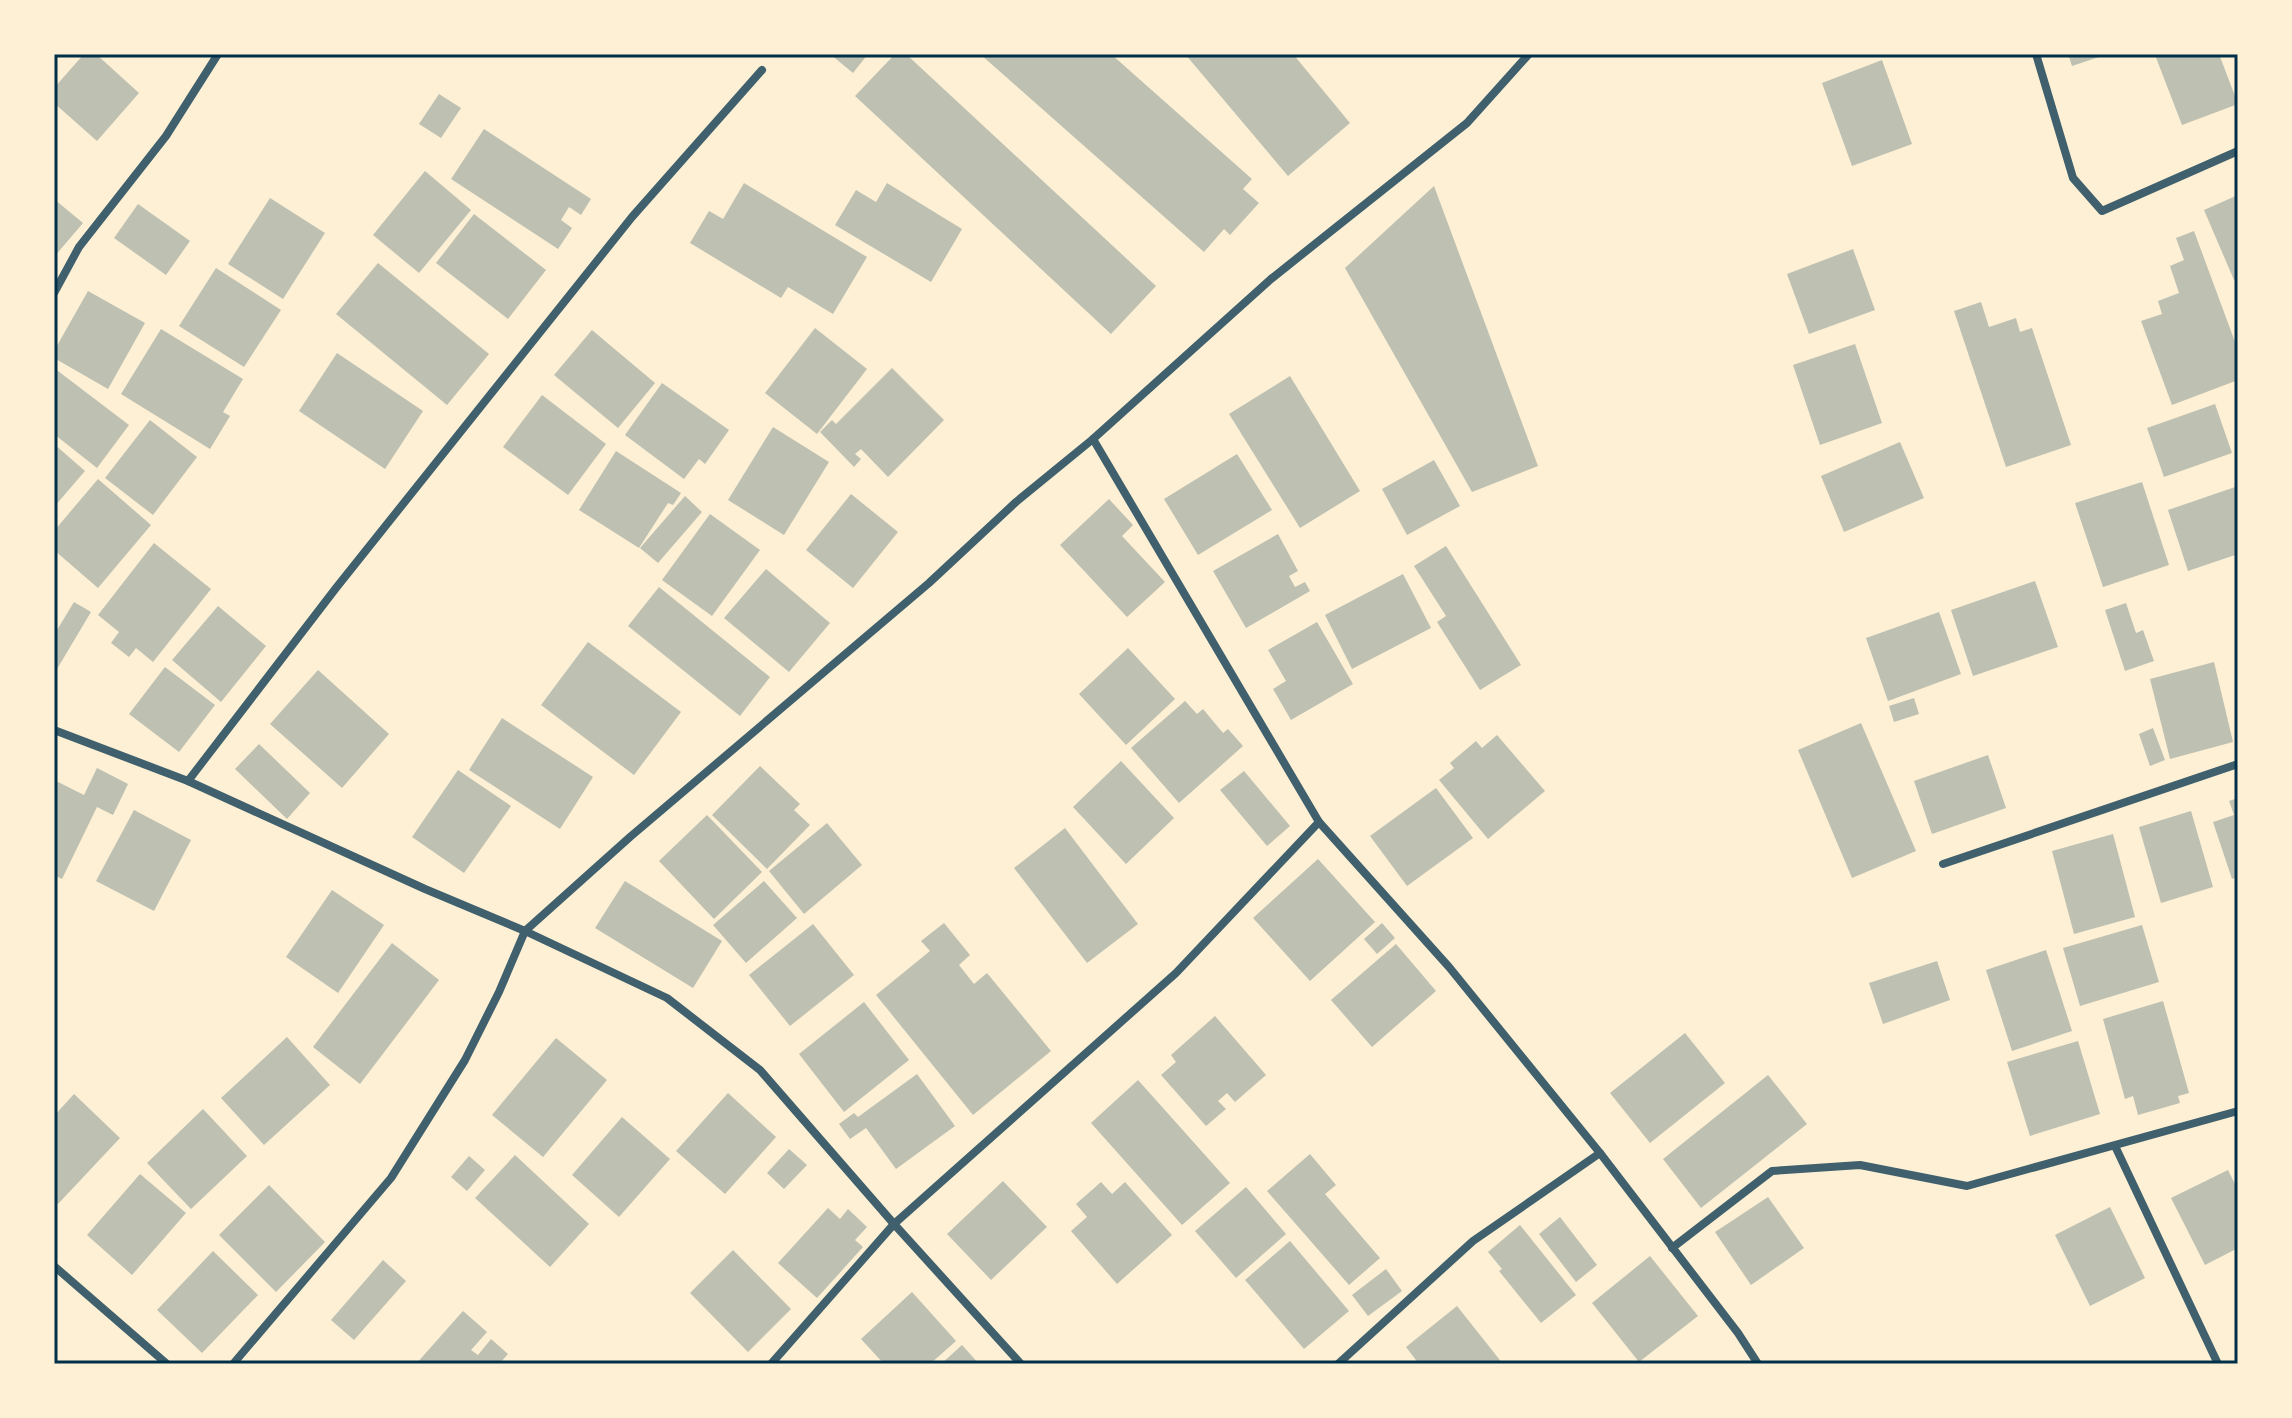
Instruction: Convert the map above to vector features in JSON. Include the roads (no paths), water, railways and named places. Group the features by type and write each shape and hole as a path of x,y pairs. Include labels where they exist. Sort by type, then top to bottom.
{"street":[{"path":"54,293 79,247 166,136 218,54"},
{"path":"233,1364 391,1178 465,1060 525,931 630,837 929,583 1016,502 1093,439 1271,279 1467,123 1529,54"},
{"path":"2036,54 2073,178 2102,211 2238,151"},
{"path":"188,781 336,588 632,217 762,70"},
{"path":"1093,439 1319,822 1449,967 1600,1153 1738,1333 1758,1364"},
{"path":"54,730 188,781 525,931 667,998 760,1070 1021,1364"},
{"path":"1943,864 2238,764"},
{"path":"771,1364 894,1224 1176,973 1319,822"},
{"path":"1672,1248 1772,1171 1860,1165 1967,1186 2238,1111"},
{"path":"2115,1146 2218,1364"},
{"path":"1338,1364 1473,1241 1600,1153"},
{"path":"54,1266 167,1364"}]}
